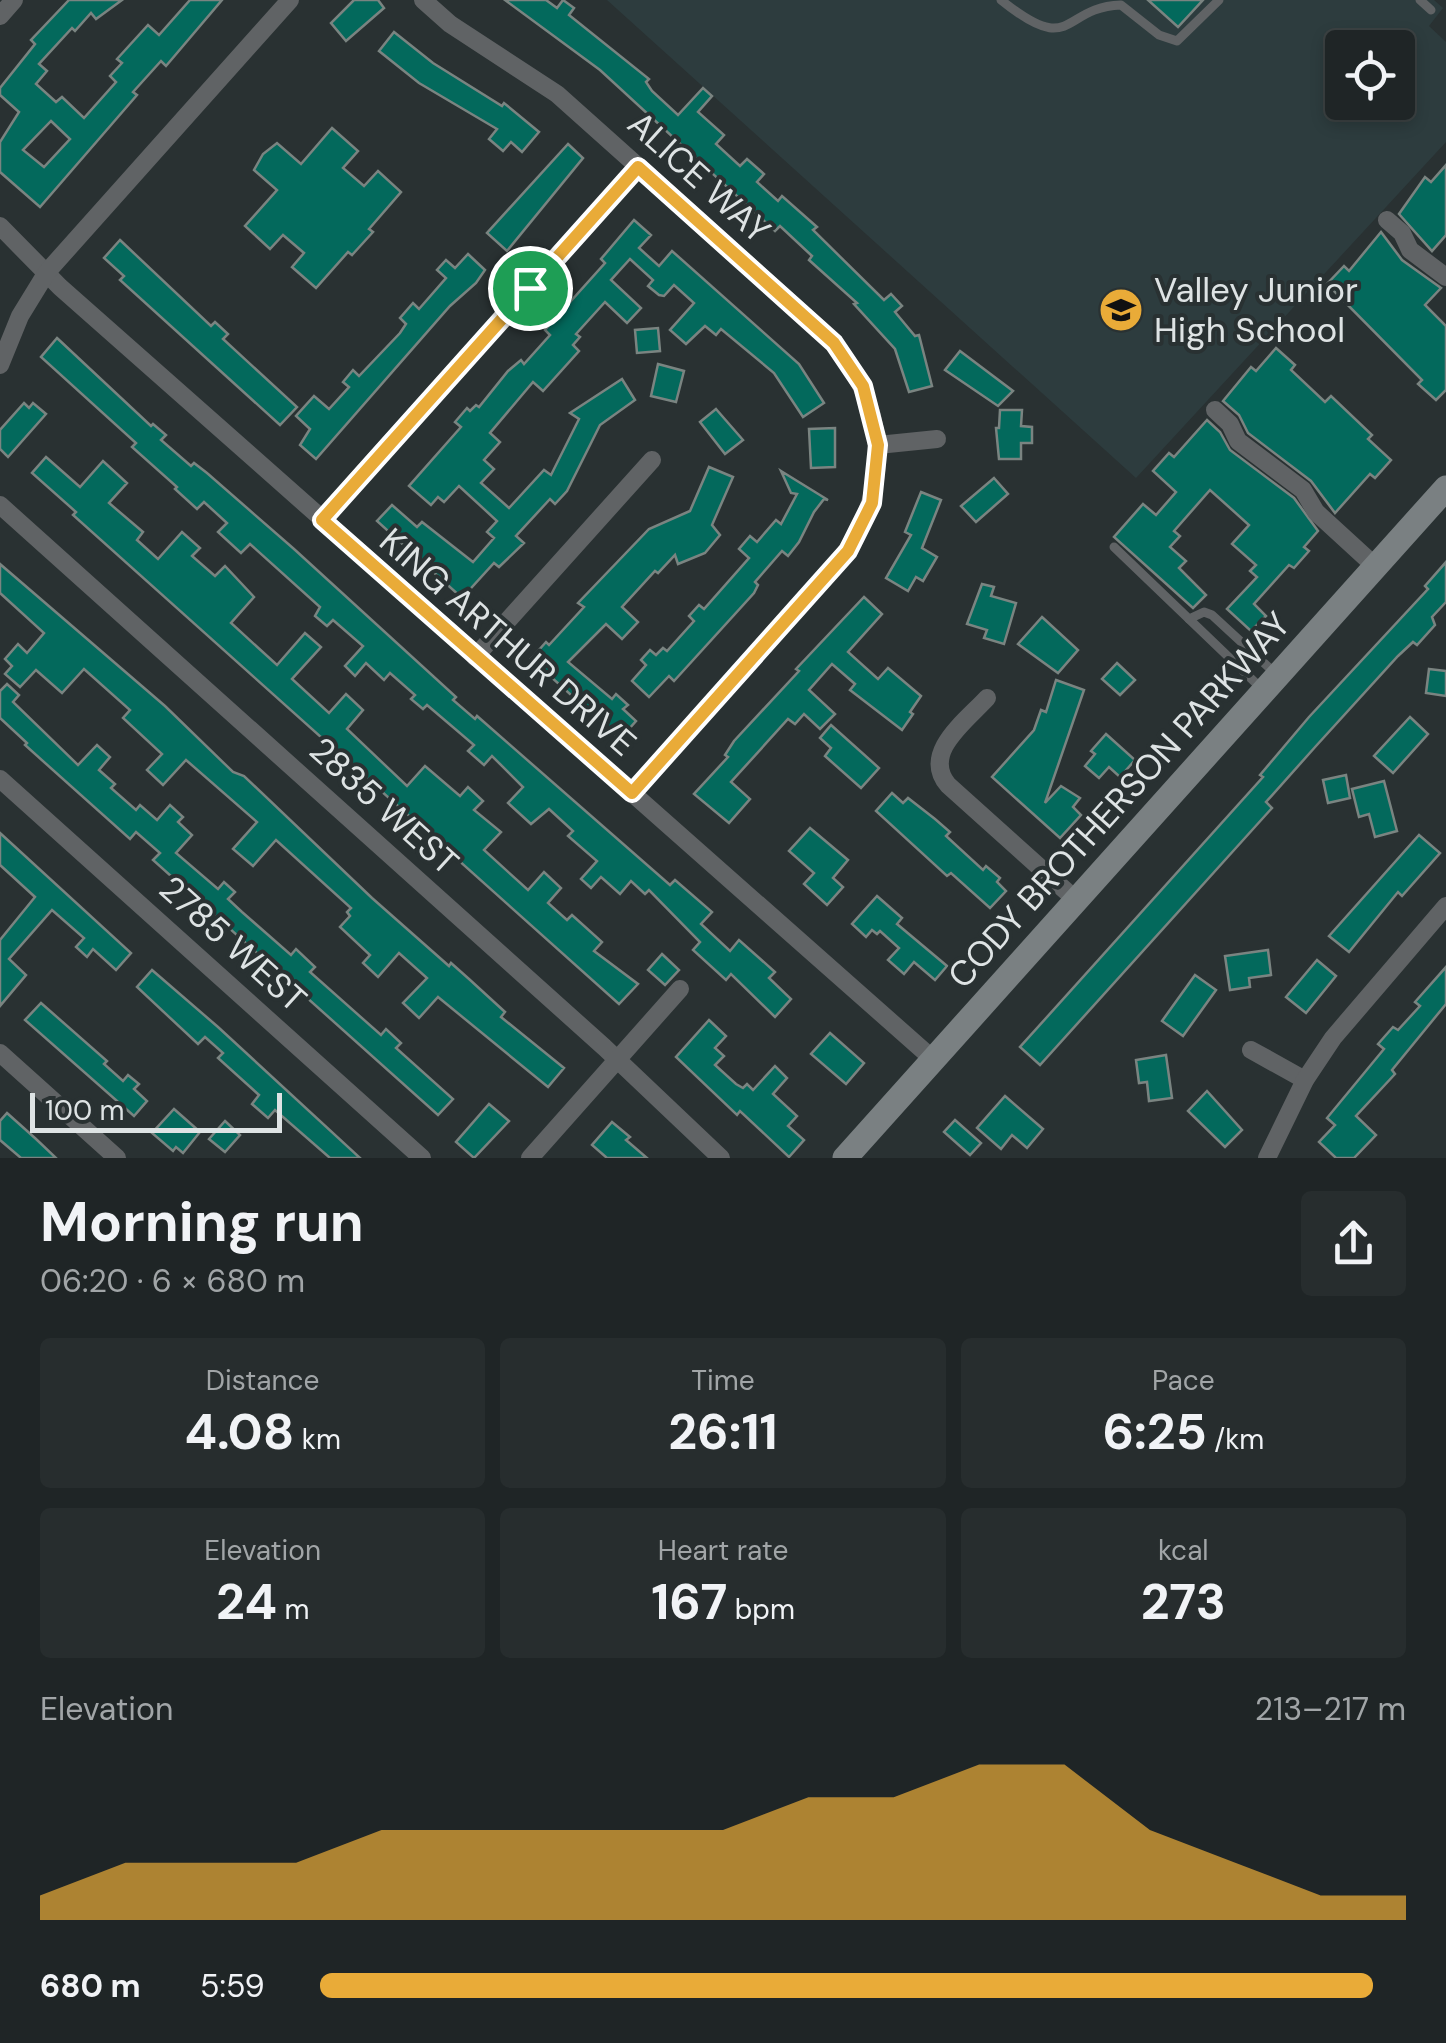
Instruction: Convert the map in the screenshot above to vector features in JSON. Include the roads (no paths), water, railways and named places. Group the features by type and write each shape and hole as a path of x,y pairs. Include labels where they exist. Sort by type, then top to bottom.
{"main road":[{"name":"CODY BROTHERSON PARKWAY","path":"844,1158 1446,488"}],"street":[{"path":"0,16 14,0"},
{"path":"0,365 20,316 46,272 290,0"},
{"name":"ALICE WAY","path":"423,0 450,24 549,87 834,343 863,386 878,445 872,503 848,551 632,793"},
{"path":"322,520 638,167"},
{"path":"1388,220 1402,233 1410,250 1446,277"},
{"name":"KING ARTHUR DRIVE","path":"0,226 322,520 934,1060"},
{"path":"1214,410 1230,424 1238,441 1303,490 1316,512 1376,567"},
{"path":"878,445 937,439"},
{"path":"476,657 652,460"},
{"name":"2835 WEST","path":"0,505 721,1158"},
{"path":"987,698 946,743 939,758 940,773 948,786 1076,900"},
{"name":"2785 WEST","path":"0,779 422,1158"},
{"path":"1266,1158 1306,1080 1370,991 1446,906"},
{"path":"530,1158 680,990"},
{"path":"1251,1050 1306,1080"},
{"path":"0,1053 117,1158"}],"lane":[{"path":"1001,0 1025,19 1051,29 1068,28 1100,4 1128,8 1159,35 1177,42 1218,0"},
{"path":"1420,0 1431,10"},
{"path":"1114,548 1189,619 1271,683"},
{"path":"1189,619 1204,612 1212,615 1271,683"}],"place":[{"name":"Valley Junior High School","path":"1121,310"}]}
